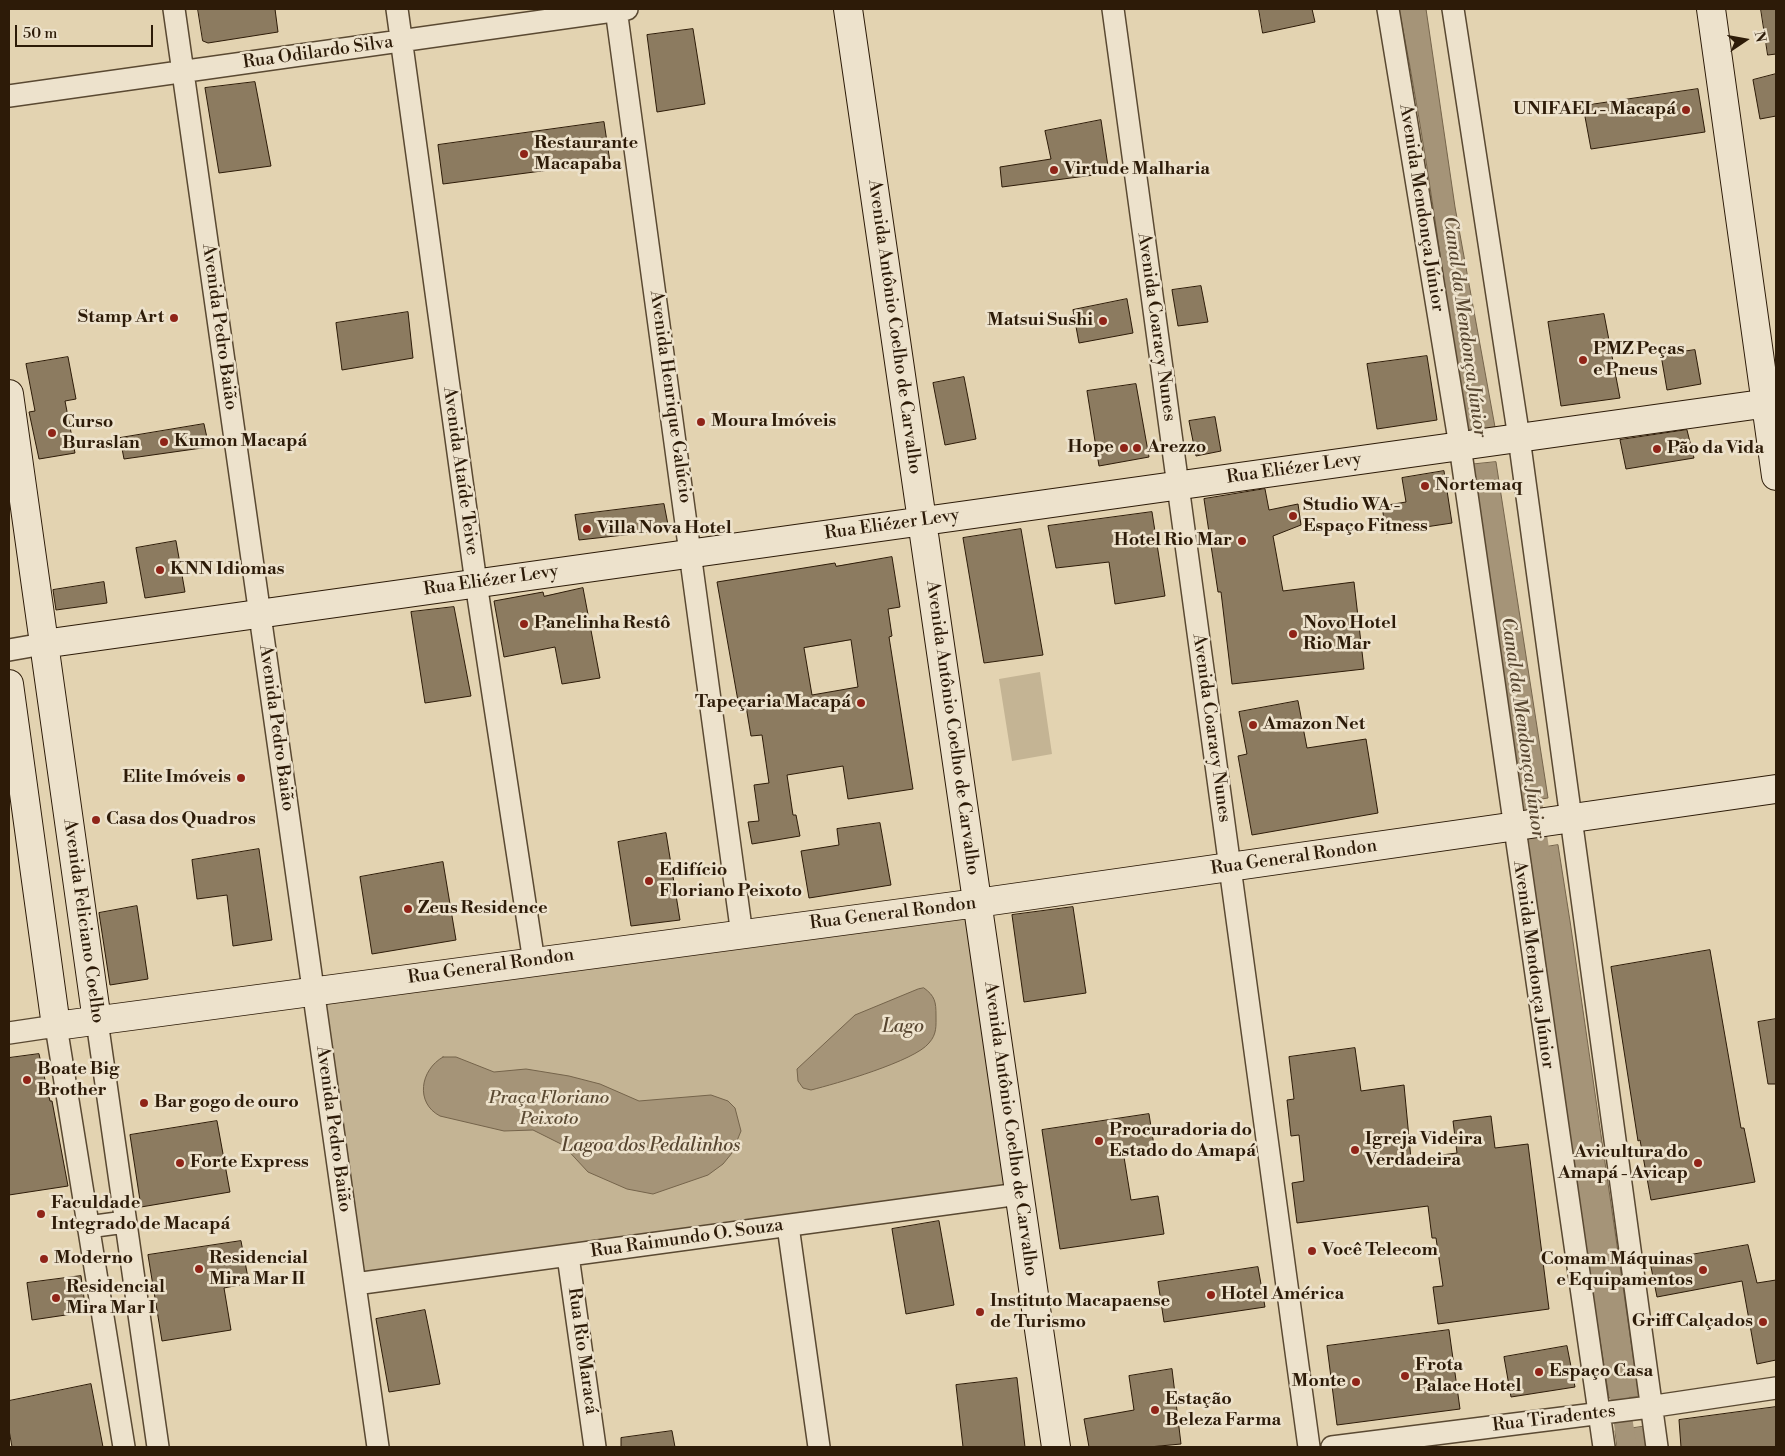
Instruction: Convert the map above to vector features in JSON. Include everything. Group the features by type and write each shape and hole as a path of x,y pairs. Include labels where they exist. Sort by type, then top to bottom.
{"street":[{"name":"Avenida Pedro Baião","path":"174,9 378,1447"},
{"name":"Avenida Ataíde Teive","path":"397,9 476,583 534,962"},
{"name":"Rua Odilardo Silva","path":"9,96 620,9"},
{"name":"Avenida Henrique Galúcio","path":"620,9 742,935"},
{"name":"Avenida Antônio Coelho de Carvalho","path":"848,9 1056,1447"},
{"name":"Avenida Coaracy Nunes","path":"1113,9 1309,1447"},
{"name":"Avenida Mendonça Júnior","path":"1388,9 1464,446 1604,1412 1604,1447"},
{"path":"1453,9 1508,440 1647,1407 1657,1447"},
{"path":"1711,9 1771,403 1776,476"},
{"name":"Avenida Feliciano Coelho","path":"9,394 14,476 43,644 71,827 158,1447"},
{"name":"Rua Eliézer Levy","path":"9,650 260,613 1771,403"},
{"path":"9,684 56,1026 124,1447"},
{"name":"Rua General Rondon","path":"9,1033 977,903 1518,824 1776,789"},
{"path":"30,835 71,827"},
{"name":"Rua Raimundo O. Souza","path":"355,1284 1019,1194"},
{"path":"88,1227 126,1222"},
{"path":"788,1226 820,1447"},
{"name":"Rua Rio Maracá","path":"568,1256 595,1447"},
{"name":"Rua Tiradentes","path":"1332,1447 1647,1407 1776,1388"}],"green space":[{"path":"1040,672 1052,754 1012,761 999,679"},
{"name":"Praça Floriano Peixoto","path":"977,903 1019,1194 355,1284 314,991"}],"water":[{"path":"1399,9 1426,9 1455,207 1495,427 1465,432 1427,167"},
{"path":"1496,462 1548,798 1517,803 1467,465"},
{"path":"1558,845 1639,1397 1609,1398 1535,923 1521,851"},
{"name":"Lago","path":"924,988 931,994 936,1006 936,1026 932,1040 921,1050 892,1064 855,1077 811,1090 803,1088 798,1081 797,1069 855,1015"},
{"name":"Lagoa dos Pedalinhos","path":"443,1057 456,1057 494,1072 526,1069 569,1076 600,1084 639,1101 711,1095 728,1101 735,1108 741,1131 732,1153 723,1164 708,1175 653,1194 627,1189 588,1172 563,1145 533,1130 504,1131 440,1116 427,1103 424,1095 424,1086 429,1070"},
{"path":"1647,1426 1650,1447 1617,1447 1615,1431"}],"building":[{"path":"198,9 275,9 278,32 208,43 203,41"},
{"path":"1259,9 1312,9 1315,22 1263,33"},
{"path":"1761,9 1776,9 1776,54 1768,55"},
{"path":"693,29 705,104 657,112 647,35"},
{"path":"1776,74 1776,116 1760,119 1753,80"},
{"path":"255,82 271,166 219,173 205,88"},
{"path":"1698,89 1705,132 1591,149 1583,106"},
{"path":"1101,120 1109,173 1002,187 1000,167 1051,159 1045,131"},
{"name":"Restaurante Macapaba","path":"604,122 610,162 443,184 438,145"},
{"path":"1201,286 1208,322 1178,326 1172,290"},
{"name":"Matsui Sushi","path":"1127,299 1133,333 1079,343 1073,310"},
{"path":"408,312 413,358 342,370 336,323"},
{"name":"PMZ Peças e Pneus","path":"1604,314 1620,398 1561,406 1548,322"},
{"path":"1695,350 1701,384 1667,390 1661,355"},
{"path":"1427,356 1437,420 1377,429 1367,364"},
{"path":"68,357 76,399 65,401 75,453 39,459 29,412 35,411 26,364"},
{"path":"964,377 976,439 945,445 933,383"},
{"path":"1136,384 1149,457 1099,466 1087,391"},
{"path":"1215,417 1221,451 1196,456 1189,421"},
{"name":"Kumon Macapá","path":"204,424 209,447 124,459 120,438"},
{"name":"Pão da Vida","path":"1687,430 1694,458 1626,469 1620,440"},
{"path":"1444,471 1452,523 1386,533 1382,506 1406,502 1402,478"},
{"name":"Novo Hotel Rio Mar","path":"1265,489 1269,510 1298,504 1301,525 1273,536 1283,591 1354,582 1364,669 1232,684 1221,592 1218,592 1204,499"},
{"path":"664,504 669,530 579,540 575,515"},
{"path":"1152,512 1165,596 1115,604 1109,562 1056,568 1048,526"},
{"path":"1021,529 1043,655 984,663 963,538"},
{"name":"KNN Idiomas","path":"176,541 185,592 145,598 136,548"},
{"path":"892,557 900,607 888,609 892,636 889,637 913,789 848,799 843,766 787,775 793,815 796,815 800,836 752,844 748,822 759,821 754,785 769,783 762,735 751,736 745,700 738,701 717,582 835,563 836,566","holes":["851,640 858,687 812,695 804,648"]},
{"path":"104,582 107,603 56,610 53,590"},
{"path":"583,588 600,678 562,684 555,647 504,657 494,601 543,592 544,596"},
{"path":"454,607 471,696 425,703 411,612"},
{"path":"1298,701 1307,748 1366,739 1378,813 1252,835 1238,756 1247,754 1239,712"},
{"path":"880,823 891,885 809,898 801,851 839,845 837,829"},
{"name":"Edifício Floriano Peixoto","path":"666,833 680,920 631,926 618,842"},
{"path":"259,849 272,940 233,946 227,895 197,899 192,860"},
{"name":"Zeus Residence","path":"443,862 456,940 372,954 360,877"},
{"path":"137,906 148,979 110,985 99,913"},
{"path":"1073,907 1086,993 1024,1002 1012,915"},
{"path":"1710,950 1741,1128 1744,1128 1755,1182 1651,1200 1640,1140 1638,1141 1611,967"},
{"path":"1776,1019 1776,1084 1768,1084 1758,1022"},
{"path":"1355,1048 1361,1091 1404,1085 1411,1159 1457,1153 1453,1121 1491,1116 1495,1148 1528,1144 1549,1309 1438,1324 1433,1287 1443,1286 1436,1238 1432,1238 1428,1206 1297,1223 1292,1183 1304,1181 1299,1135 1291,1136 1287,1100 1294,1099 1289,1057"},
{"path":"39,1054 50,1101 52,1101 68,1186 9,1195 9,1058"},
{"path":"1149,1114 1155,1152 1124,1157 1131,1200 1158,1196 1164,1234 1060,1249 1042,1130"},
{"name":"Forte Express","path":"217,1121 230,1192 141,1207 130,1135"},
{"path":"939,1221 954,1305 906,1314 892,1229"},
{"path":"241,1241 249,1283 224,1288 231,1330 162,1341 148,1255"},
{"name":"Comam Máquinas e Equipamentos","path":"1748,1245 1757,1283 1776,1280 1776,1360 1757,1364 1742,1281 1657,1297 1650,1262"},
{"name":"Hotel América","path":"1258,1267 1265,1307 1164,1322 1158,1282"},
{"name":"Residencial Mira Mar I","path":"81,1276 86,1312 32,1320 27,1283"},
{"path":"425,1310 440,1384 389,1392 376,1319"},
{"path":"1449,1330 1460,1409 1337,1425 1327,1346"},
{"name":"Espaço Casa","path":"1567,1346 1575,1387 1511,1397 1504,1357"},
{"name":"Estação Beleza Farma","path":"1172,1369 1181,1444 1149,1447 1089,1447 1084,1419 1134,1410 1129,1376"},
{"path":"1017,1378 1025,1447 963,1447 956,1385"},
{"path":"91,1384 103,1447 12,1447 9,1430 9,1401"},
{"path":"1776,1407 1776,1447 1681,1447 1679,1420"},
{"path":"672,1431 675,1447 621,1447 621,1438"}],"waterway":[{"name":"Canal da Mendonça Júnior","path":"1529,777 1543,873"},
{"name":"Canal da Mendonça Júnior","path":"1616,1373 1627,1447"}],"place":[{"name":"UNIFAEL - Macapá","path":"1686,110"},
{"name":"Restaurante Macapaba","path":"524,154"},
{"name":"Virtude Malharia","path":"1054,170"},
{"name":"Stamp Art","path":"174,318"},
{"name":"Matsui Sushi","path":"1103,321"},
{"name":"PMZ Peças e Pneus","path":"1583,360"},
{"name":"Moura Imóveis","path":"701,422"},
{"name":"Curso Buraslan","path":"52,433"},
{"name":"Kumon Macapá","path":"164,442"},
{"name":"Hope","path":"1124,448"},
{"name":"Arezzo","path":"1137,448"},
{"name":"Pão da Vida","path":"1657,449"},
{"name":"Nortemaq","path":"1425,486"},
{"name":"Studio WA - Espaço Fitness","path":"1293,516"},
{"name":"Villa Nova Hotel","path":"587,529"},
{"name":"Hotel Rio Mar","path":"1242,541"},
{"name":"KNN Idiomas","path":"160,570"},
{"name":"Panelinha Restô","path":"524,624"},
{"name":"Novo Hotel Rio Mar","path":"1293,634"},
{"name":"Tapeçaria Macapá","path":"861,703"},
{"name":"Amazon Net","path":"1253,725"},
{"name":"Elite Imóveis","path":"241,778"},
{"name":"Casa dos Quadros","path":"96,820"},
{"name":"Edifício Floriano Peixoto","path":"649,881"},
{"name":"Zeus Residence","path":"408,909"},
{"name":"Boate Big Brother","path":"27,1080"},
{"name":"Bar gogo de ouro","path":"144,1103"},
{"name":"Procuradoria do Estado do Amapá","path":"1099,1141"},
{"name":"Igreja Videira Verdadeira","path":"1355,1150"},
{"name":"Forte Express","path":"180,1163"},
{"name":"Avicultura do Amapá - Avicap","path":"1698,1163"},
{"name":"Faculdade Integrado de Macapá","path":"41,1214"},
{"name":"Você Telecom","path":"1312,1251"},
{"name":"Moderno","path":"44,1259"},
{"name":"Residencial Mira Mar II","path":"199,1269"},
{"name":"Comam Máquinas e Equipamentos","path":"1703,1270"},
{"name":"Hotel América","path":"1211,1295"},
{"name":"Residencial Mira Mar I","path":"56,1298"},
{"name":"Instituto Macapaense de Turismo","path":"980,1312"},
{"name":"Griff Calçados","path":"1763,1322"},
{"name":"Espaço Casa","path":"1539,1372"},
{"name":"Frota Palace Hotel","path":"1405,1376"},
{"name":"Monte","path":"1356,1382"},
{"name":"Estação Beleza Farma","path":"1155,1410"}]}
